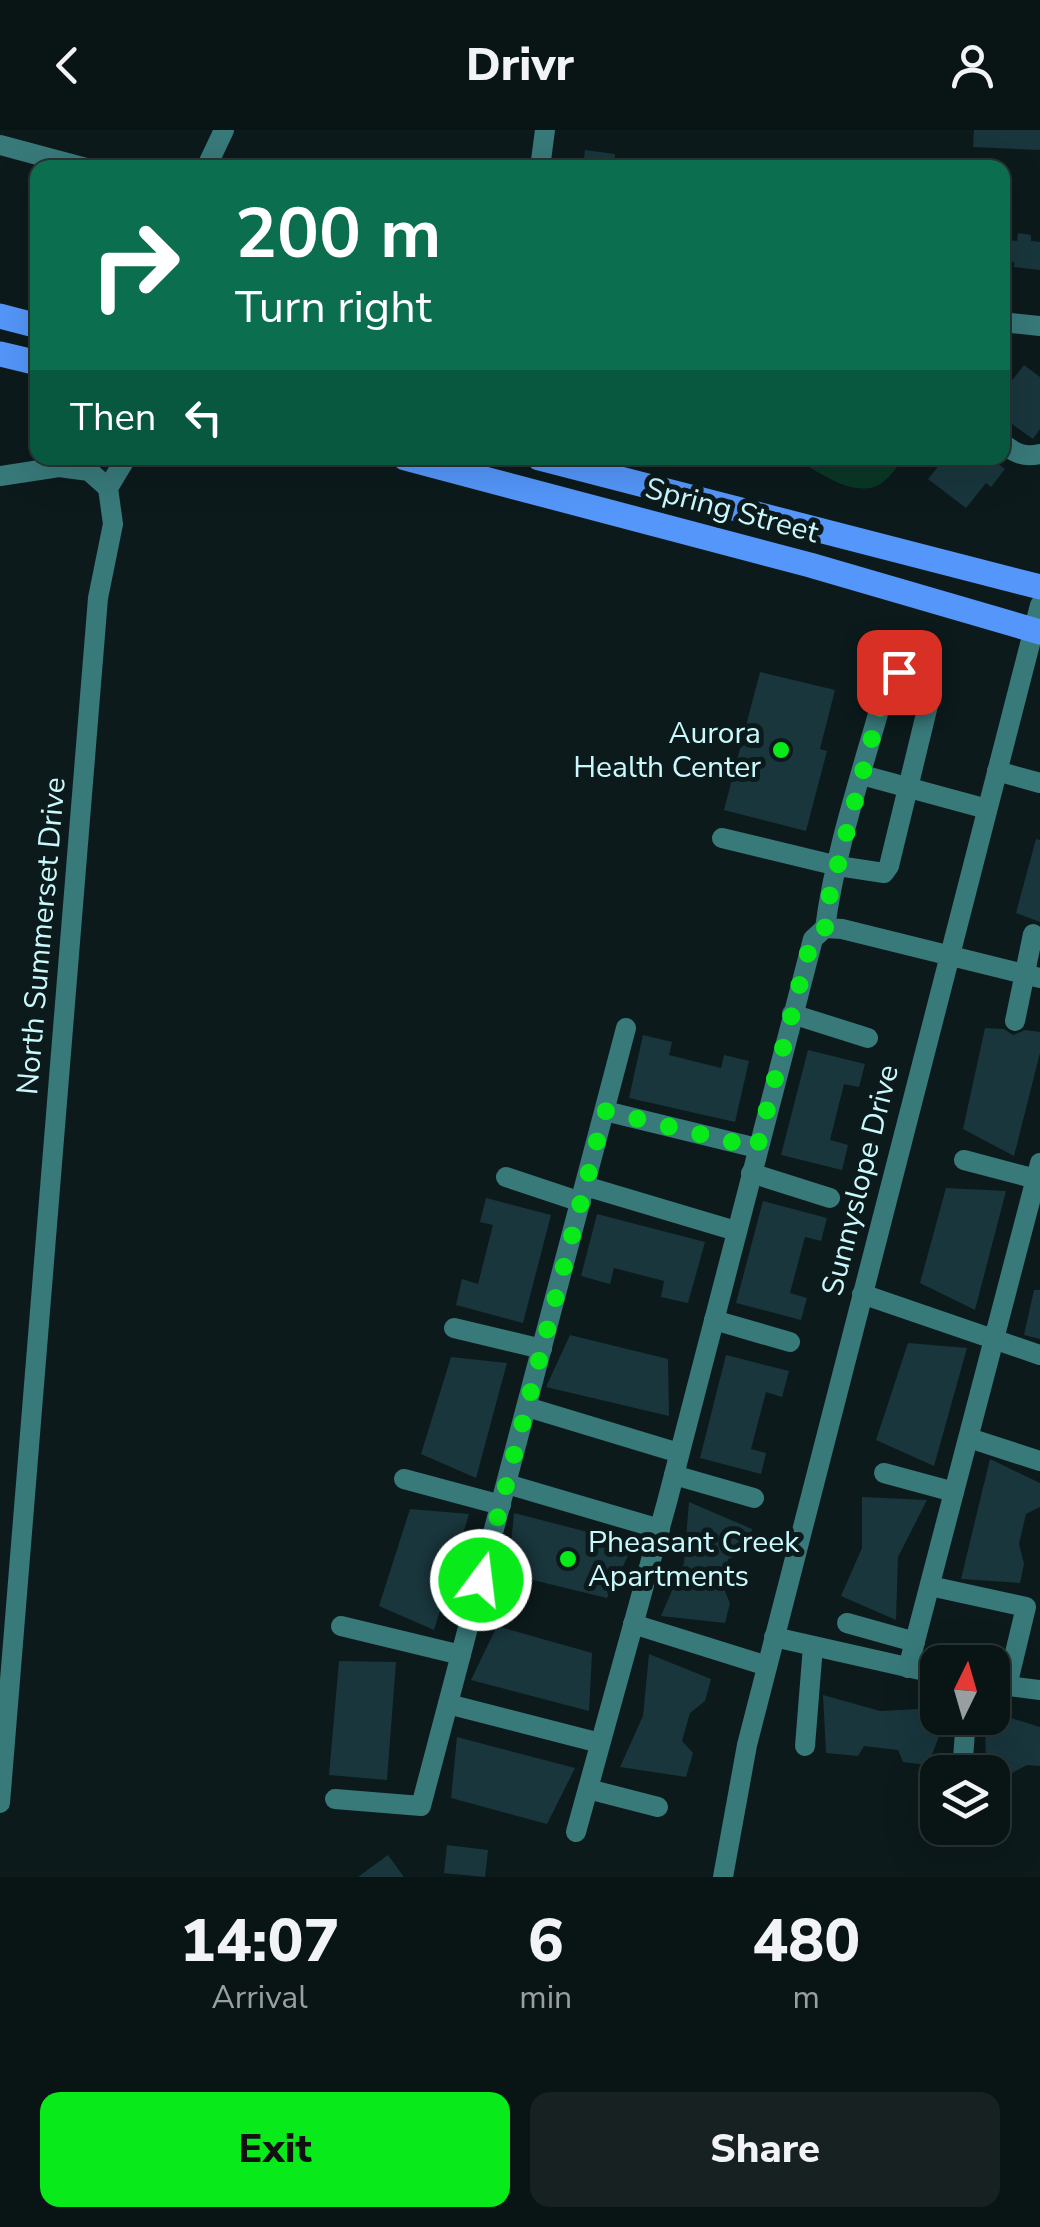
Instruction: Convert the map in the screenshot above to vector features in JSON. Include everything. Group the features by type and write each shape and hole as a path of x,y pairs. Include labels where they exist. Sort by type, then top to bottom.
{"main road":[{"path":"0,316 30,324"},
{"path":"0,354 30,360"},
{"name":"Spring Street","path":"431,465 1038,623"},
{"name":"Spring Street","path":"566,465 1040,587"}],"street":[{"path":"210,160 224,130"},
{"path":"541,160 545,130"},
{"path":"0,146 55,160"},
{"path":"1010,323 1040,326"},
{"path":"1010,450 1028,456 1040,454"},
{"path":"0,476 48,465"},
{"path":"70,465 88,471 108,488 122,465"},
{"name":"North Summerset Drive","path":"1,1793 98,598 113,524 108,488"},
{"name":"Sunnyslope Drive","path":"723,1877 747,1745 949,954 1038,623"},
{"path":"576,1832 660,1529 792,1014 813,939 825,928 838,866 891,675 899,672 926,679 932,685 889,866 884,872 838,866 722,838"},
{"path":"997,771 1040,783"},
{"path":"862,775 987,809"},
{"path":"825,928 949,954 1033,977"},
{"path":"1015,1021 1033,977 1034,934"},
{"path":"792,1014 868,1038"},
{"path":"335,1800 421,1806 626,1028"},
{"path":"605,1111 757,1148"},
{"path":"908,1668 1039,1177 964,1160"},
{"path":"751,1172 830,1198"},
{"path":"506,1177 736,1231"},
{"path":"862,1294 1040,1355"},
{"path":"714,1320 790,1342"},
{"path":"454,1328 542,1349"},
{"path":"527,1407 680,1453"},
{"path":"969,1438 1040,1461"},
{"path":"884,1473 954,1492"},
{"path":"674,1474 754,1498"},
{"path":"404,1479 501,1505"},
{"path":"506,1484 660,1529"},
{"path":"930,1586 1026,1607 1010,1654"},
{"path":"633,1624 767,1666"},
{"path":"847,1624 915,1642"},
{"path":"342,1626 461,1655"},
{"path":"774,1638 920,1670"},
{"path":"805,1746 813,1646"},
{"path":"1010,1686 1040,1690"},
{"path":"448,1704 600,1743"},
{"path":"588,1789 658,1807"}],"shaded area":[{"path":"807,465 899,465 883,482 863,489 840,484"}],"building":[{"path":"974,130 1040,130 1040,150 973,147"},
{"path":"585,150 615,154 615,160 584,160"},
{"path":"1018,233 1031,235 1031,241 1040,242 1040,270 1014,267 1014,262 1010,262 1010,240 1017,241"},
{"path":"1024,365 1040,377 1040,429 1033,439 1010,423 1010,383"},
{"path":"939,465 1000,465 1005,469 991,487 986,483 966,508 928,479"},
{"name":"Aurora Health Center","path":"760,672 835,690 820,749 827,751 806,831 724,810"},
{"path":"1036,839 1040,840 1040,922 1016,913"},
{"path":"985,1028 1004,1029 1013,1035 1025,1030 1040,1032 1040,1053 1014,1156 963,1129"},
{"path":"643,1035 672,1042 669,1055 721,1068 724,1055 749,1061 735,1122 629,1098"},
{"path":"808,1050 865,1064 859,1087 844,1084 830,1140 848,1145 842,1170 781,1155"},
{"path":"946,1188 1006,1191 975,1310 920,1283"},
{"path":"486,1198 551,1215 523,1323 456,1305 462,1279 478,1284 493,1225 480,1222"},
{"path":"763,1201 827,1218 821,1241 805,1237 790,1293 807,1298 801,1320 736,1303"},
{"path":"597,1214 705,1242 688,1303 661,1297 664,1281 614,1268 610,1284 581,1276"},
{"path":"1034,1290 1040,1290 1040,1339 1024,1335"},
{"path":"570,1335 668,1359 669,1416 546,1387"},
{"path":"908,1343 967,1348 934,1466 876,1440"},
{"name":"Pheasant Creek Apartments","path":"726,1355 789,1371 782,1397 766,1392 751,1449 766,1453 761,1474 700,1458"},
{"path":"451,1357 507,1363 476,1478 421,1454"},
{"path":"990,1459 1040,1483 1040,1507 1026,1514 1019,1544 1024,1564 1020,1583 961,1579"},
{"name":"Pheasant Creek Apartments","path":"862,1497 927,1500 898,1557 896,1620 841,1596 862,1548"},
{"name":"Pheasant Creek Apartments","path":"689,1502 752,1529 748,1551 728,1559 723,1587 730,1603 725,1623 661,1616 684,1563"},
{"path":"410,1509 469,1514 434,1630 379,1606"},
{"name":"Pheasant Creek Apartments","path":"514,1513 634,1544 607,1598 508,1574"},
{"name":"Pheasant Creek Apartments","path":"497,1626 592,1653 589,1711 471,1680"},
{"name":"Pheasant Creek Apartments","path":"649,1654 711,1679 705,1701 690,1713 682,1741 693,1753 686,1777 620,1767 643,1716"},
{"path":"339,1661 396,1662 387,1780 329,1775"},
{"path":"823,1695 880,1711 920,1709 920,1735 939,1735 932,1755 920,1755 920,1764 903,1762 898,1750 864,1746 858,1756 826,1753"},
{"path":"1010,1718 1040,1727 1040,1766 1027,1765 1010,1773 1010,1755 986,1755 985,1735 1010,1735"},
{"path":"457,1737 575,1768 547,1824 451,1798"},
{"path":"447,1845 488,1850 485,1877 444,1873"},
{"path":"388,1855 404,1877 358,1877"}],"place":[{"name":"Aurora Health Center","path":"781,750"},
{"name":"Pheasant Creek Apartments","path":"568,1559"}],"route":[{"path":"481,1580 605,1111 757,1148 807,956 813,939 825,928 829,898 887,682 899,672"}]}
